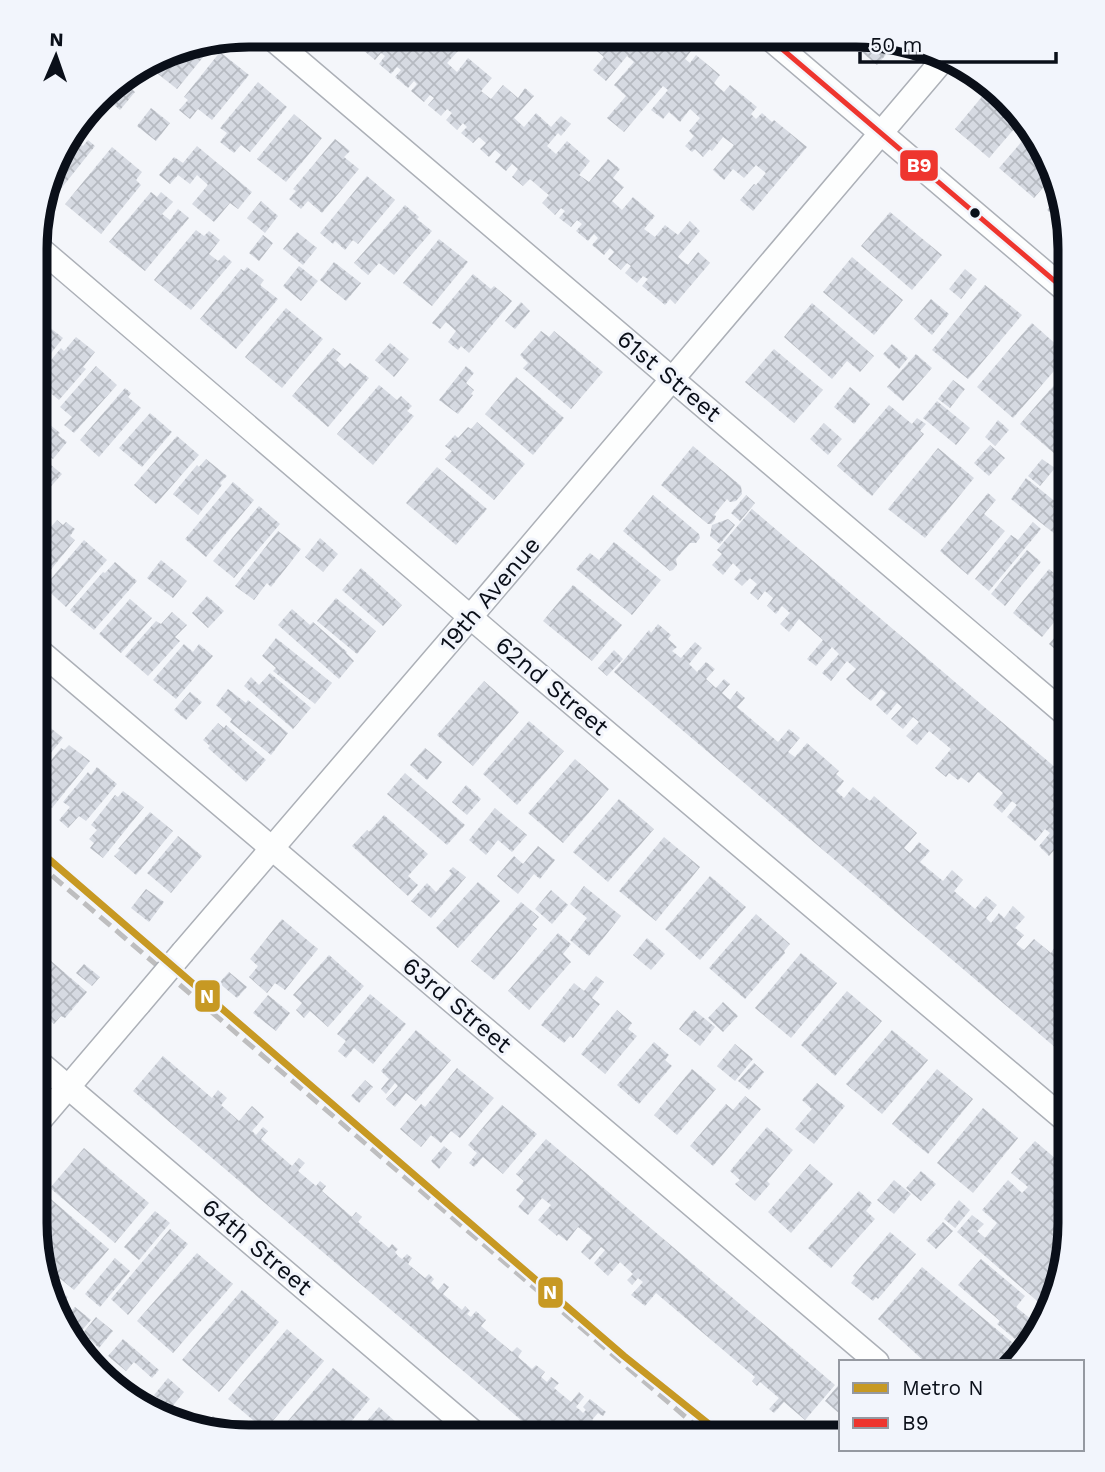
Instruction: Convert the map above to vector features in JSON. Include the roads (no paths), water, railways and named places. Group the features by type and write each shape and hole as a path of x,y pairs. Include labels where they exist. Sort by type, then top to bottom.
{"street":[{"name":"61st Street","path":"282,47 1058,707"},
{"path":"780,47 1058,284"},
{"name":"19th Avenue","path":"47,1112 938,65"},
{"name":"62nd Street","path":"47,255 470,617 1057,1113"},
{"name":"63rd Street","path":"47,657 875,1360"},
{"name":"64th Street","path":"47,1069 465,1425"}],"railway":[{"path":"47,871 695,1425"}],"metro line":[{"name":"N","path":"47,858 624,1356 710,1425"}]}
